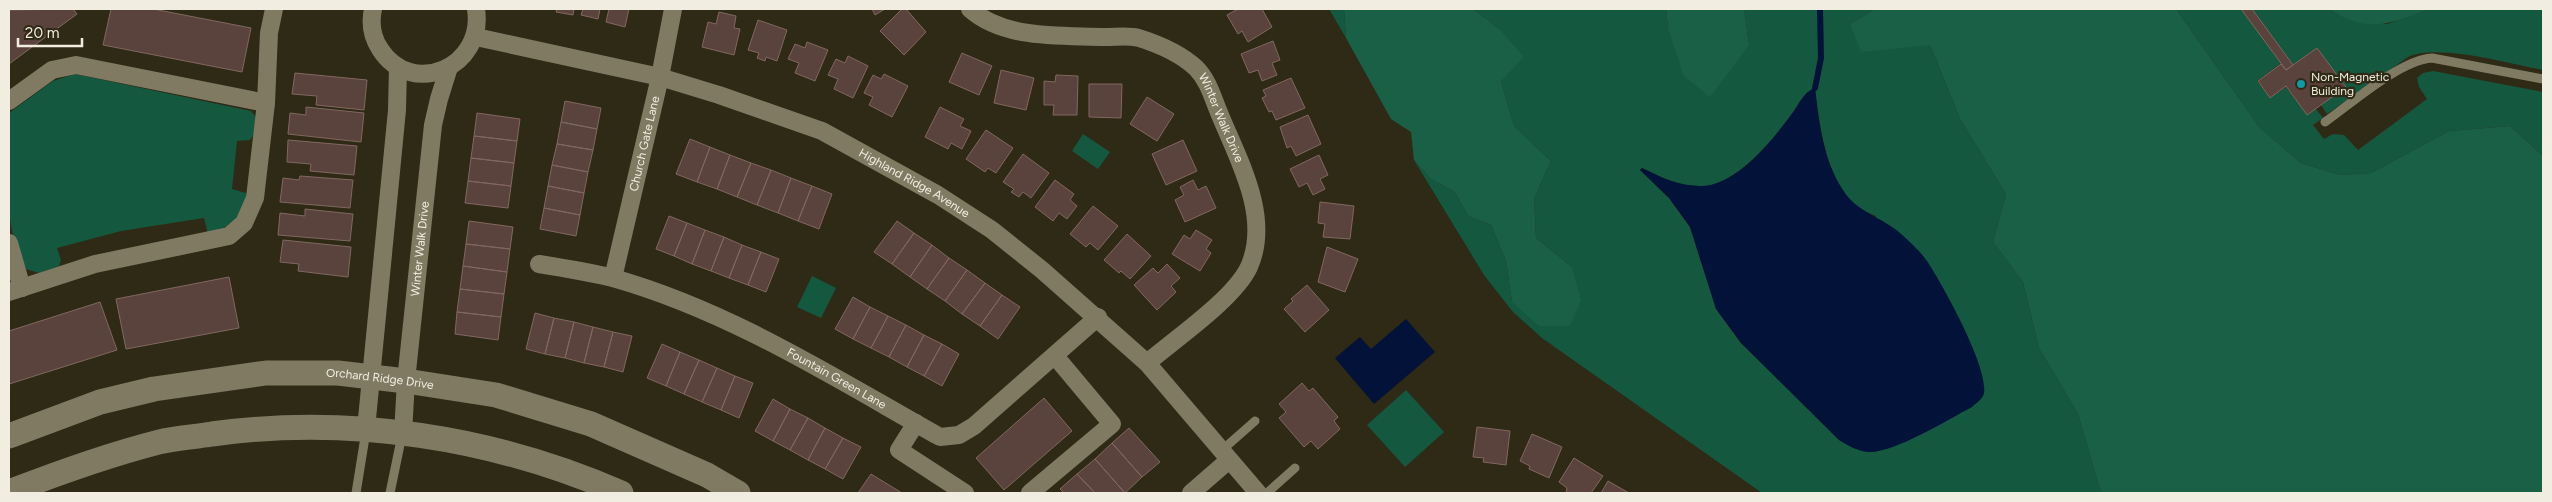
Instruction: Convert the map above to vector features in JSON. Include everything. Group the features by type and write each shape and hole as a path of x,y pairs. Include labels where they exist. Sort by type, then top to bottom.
{"street":[{"path":"9,243 16,290 95,264 229,236 244,223 255,198 266,103 269,33 274,9"},
{"path":"367,10 371,20 374,40 386,58 398,67 410,72 428,74 449,68 467,52 476,37 478,20 476,9"},
{"name":"Church Gate Lane","path":"613,278 660,77 673,9"},
{"name":"Winter Walk Drive","path":"970,9 1006,28 1042,34 1138,38 1172,51 1196,68 1210,89 1238,156 1254,204 1257,238 1248,268 1229,294 1147,363"},
{"name":"Highland Ridge Avenue","path":"476,37 660,77 822,131 938,195 992,230 1098,317 1147,363 1225,456 1259,493"},
{"path":"9,101 52,70 76,65 266,103"},
{"path":"366,429 397,110 398,67"},
{"name":"Winter Walk Drive","path":"403,433 406,381 433,125 449,68"},
{"name":"Fountain Green Lane","path":"539,264 613,278 675,300 743,329 940,436 959,435 974,426 1098,317"},
{"path":"1030,493 1112,424 1054,356"},
{"name":"Orchard Ridge Drive","path":"9,436 100,402 154,389 266,373 312,372 370,376 496,395 591,424 707,476 738,493"},
{"path":"916,423 899,450 965,493"},
{"path":"9,492 80,465 161,442 250,429 337,426 403,433 491,449 581,476 621,493"},
{"path":"1192,493 1225,456"}],"lane":[{"path":"2325,122 2400,68 2423,59 2543,80"},
{"path":"1225,456 1255,421"},
{"path":"356,493 366,429"},
{"path":"390,493 403,433"},
{"path":"1259,493 1295,468"}],"green space":[{"path":"1329,9 1344,9 1346,38"},
{"path":"1344,9 1473,9 1498,28 1524,57 1501,81 1514,126 1551,161 1534,199 1536,238 1572,267 1581,300 1570,326 1539,326 1512,302 1506,261 1491,225 1468,216 1455,192 1431,179 1414,160 1411,132 1391,119 1346,38"},
{"path":"1473,9 1666,9 1668,28 1749,45 1744,9 1875,9 1850,24 1930,45 1960,119 2006,194 1993,242 2023,282 2039,348 2078,414 2101,493 1762,493 1542,338 1513,312 1484,275 1414,160 1431,179 1455,192 1468,216 1491,225 1506,261 1512,302 1572,267 1536,238 1534,199 1551,161 1514,126 1501,81 1498,28","holes":["1815,88 1822,135 1830,166 1845,193 1855,205 1876,216 1839,440 1741,343 1716,309 1690,227 1669,198 1640,170 1642,168 1663,178 1692,186 1713,184 1726,179 1739,171 1763,149 1804,96"]},
{"path":"1666,9 1744,9 1749,45 1710,97 1684,76 1668,28"},
{"path":"1875,9 2176,9 2260,128 2301,163 2340,175 2371,173 2449,131 2510,126 2543,156 2543,493 2101,493 2078,414 2039,348 2023,282 1993,242 2006,194 1960,119 1930,45 1861,52 1850,24"},
{"path":"2176,9 2241,9 2281,63 2257,81 2270,98 2286,87 2307,115 2316,109 2323,118 2313,125 2324,139 2333,134 2344,135 2358,150 2427,99 2419,87 2417,78 2423,73 2433,71 2543,92 2543,156 2510,126 2449,131 2371,173 2340,175 2301,163 2260,128"},
{"path":"2252,9 2329,9 2337,14 2387,24 2430,9 2543,9 2543,70 2455,53 2421,53 2408,57 2327,114 2321,105 2345,86 2317,48 2293,65"},
{"path":"2329,9 2430,9 2403,19 2379,24 2367,24 2355,22"},
{"path":"75,74 251,111 256,117 253,136 250,140 237,141 232,189 246,193 246,201 244,208 235,220 222,229 208,234 204,218 121,231 57,248 61,260 59,266 39,273 26,269 12,233 9,213 9,113 53,81"},
{"path":"1083,134 1110,152 1098,169 1072,151"},
{"path":"812,276 836,288 821,318 797,307"},
{"path":"1406,390 1444,432 1405,467 1367,425"}],"water":[{"path":"1815,88 1826,154 1836,178 1848,198 1862,209 1893,227 1927,261 1964,328 1973,349 1984,385 1983,396 1972,407 1920,435 1891,448 1878,451 1860,451 1839,440 1741,343 1716,309 1690,227 1669,198 1640,170 1642,168 1656,175 1692,186 1713,184 1726,179 1739,171 1763,149 1783,126 1804,96"},
{"path":"1406,319 1435,352 1374,404 1335,358 1360,337 1371,349"}],"building":[{"path":"73,9 77,14 9,64 9,10"},
{"path":"111,9 153,9 251,28 242,72 103,45"},
{"path":"557,9 574,9 573,15 556,12"},
{"path":"583,9 600,9 598,19 581,15"},
{"path":"609,9 629,9 625,27 606,22"},
{"path":"872,9 885,9 875,15"},
{"path":"902,9 906,9 926,32 904,55 880,31"},
{"path":"1238,9 1262,9 1272,27 1248,42 1242,31 1238,34 1227,15"},
{"path":"2241,9 2252,9 2293,65 2286,70"},
{"path":"719,12 736,16 734,28 740,29 734,55 702,47 708,22 716,24"},
{"path":"758,20 787,30 777,61 766,57 765,61 757,58 759,53 748,50"},
{"path":"1273,41 1280,60 1272,63 1277,75 1262,81 1258,70 1249,73 1241,54"},
{"path":"807,42 828,50 815,81 795,73 799,63 788,59 795,44 805,48"},
{"name":"Non-Magnetic Building","path":"2317,48 2346,87 2307,115 2286,86 2270,98 2258,81 2281,64 2286,70"},
{"path":"962,53 992,66 979,95 949,82"},
{"path":"848,56 868,66 853,98 834,89 838,79 828,75 836,59 845,63"},
{"path":"1001,70 1034,78 1026,110 994,103"},
{"path":"295,73 367,80 364,110 316,105 317,96 292,94"},
{"path":"884,74 908,86 892,117 869,105 873,97 864,93 873,75 881,79"},
{"path":"1056,75 1078,76 1077,115 1053,115 1054,105 1044,105 1044,81 1055,82"},
{"path":"1291,78 1305,108 1276,120 1272,111 1269,112 1262,98 1266,96 1263,90"},
{"path":"1089,84 1122,84 1121,118 1089,117"},
{"path":"1147,97 1174,114 1157,141 1130,124"},
{"path":"565,101 601,108 597,129 561,122"},
{"path":"306,107 364,113 361,142 288,134 290,113 306,115"},
{"path":"940,107 964,119 960,126 971,131 962,149 951,143 948,149 925,137"},
{"path":"477,113 520,119 517,141 474,136"},
{"path":"1308,115 1321,144 1296,156 1291,146 1287,148 1280,127"},
{"path":"561,122 597,129 593,150 557,144"},
{"path":"986,130 1013,148 996,173 988,168 985,172 966,159"},
{"path":"474,136 517,141 514,163 471,158"},
{"path":"690,139 710,147 697,182 676,174"},
{"path":"288,140 357,146 354,175 310,171 311,164 287,162"},
{"path":"1183,140 1197,171 1166,185 1152,154"},
{"path":"557,144 593,150 588,172 552,165"},
{"path":"710,147 730,155 717,189 697,182"},
{"path":"1023,154 1049,173 1031,198 1023,192 1019,197 1011,192 1014,189 1003,182"},
{"path":"730,155 751,163 737,197 717,189"},
{"path":"1319,155 1328,175 1320,179 1325,189 1313,195 1307,183 1299,187 1290,169"},
{"path":"471,158 514,163 511,186 468,181"},
{"path":"751,163 771,170 757,205 737,197"},
{"path":"552,165 588,172 584,193 548,186"},
{"path":"771,170 791,178 778,213 757,205"},
{"path":"300,176 353,180 350,208 280,202 283,178 299,180"},
{"path":"791,178 812,186 798,221 778,213"},
{"path":"1055,180 1074,194 1070,200 1077,206 1067,219 1059,213 1053,221 1035,207"},
{"path":"1193,180 1198,190 1206,186 1216,208 1185,222 1175,200 1184,195 1180,187"},
{"path":"468,181 511,186 508,208 465,203"},
{"path":"548,186 584,193 580,215 544,208"},
{"path":"812,186 832,194 819,229 798,221"},
{"path":"1320,202 1354,206 1350,239 1323,237 1325,224 1318,223"},
{"path":"1093,206 1118,226 1098,250 1090,243 1086,247 1070,234"},
{"path":"544,208 580,215 576,236 540,229"},
{"path":"305,209 353,214 350,241 278,235 280,213 305,216"},
{"path":"669,216 687,223 674,256 656,249"},
{"path":"469,221 513,227 510,249 466,244"},
{"path":"897,221 914,233 892,264 874,252"},
{"path":"687,223 705,230 692,264 674,256"},
{"path":"705,230 724,237 711,271 692,264"},
{"path":"1196,230 1212,240 1206,249 1211,253 1200,271 1172,254 1184,235 1190,239"},
{"path":"914,233 932,245 910,277 892,264"},
{"path":"1127,234 1151,256 1130,279 1121,271 1119,273 1104,260"},
{"path":"724,237 742,245 729,278 711,271"},
{"path":"283,240 351,247 348,277 298,271 299,264 280,262"},
{"path":"466,244 510,249 507,272 463,266"},
{"path":"742,245 761,252 748,285 729,278"},
{"path":"932,245 949,258 927,289 910,277"},
{"path":"1327,247 1358,259 1345,292 1318,282"},
{"path":"761,252 779,259 766,292 748,285"},
{"path":"949,258 967,270 945,301 927,289"},
{"path":"1167,264 1180,278 1171,286 1176,292 1157,310 1134,285 1153,268 1158,273"},
{"path":"463,266 507,272 504,294 460,289"},
{"path":"967,270 985,283 962,314 945,301"},
{"path":"229,277 239,328 126,349 116,299"},
{"path":"985,283 1002,295 980,326 962,314"},
{"path":"1307,285 1329,310 1305,332 1284,309 1293,301 1291,299"},
{"path":"460,289 504,294 501,317 457,312"},
{"path":"1002,295 1020,307 998,339 980,326"},
{"path":"853,297 870,307 853,339 835,329"},
{"path":"100,302 117,350 9,384 9,331"},
{"path":"870,307 888,316 871,348 853,339"},
{"path":"457,312 501,317 498,340 455,334"},
{"path":"535,313 554,318 545,354 526,349"},
{"path":"888,316 906,325 889,357 871,348"},
{"path":"554,318 574,322 565,358 545,354"},
{"path":"574,322 593,327 584,363 565,358"},
{"path":"906,325 924,335 907,367 889,357"},
{"path":"593,327 613,332 604,367 584,363"},
{"path":"613,332 632,336 623,372 604,367"},
{"path":"924,335 942,344 924,376 907,367"},
{"path":"662,344 680,352 666,386 647,378"},
{"path":"942,344 959,354 942,386 924,376"},
{"path":"680,352 699,360 684,394 666,386"},
{"path":"699,360 717,368 702,402 684,394"},
{"path":"717,368 735,376 721,410 702,402"},
{"path":"735,376 753,383 739,418 721,410"},
{"path":"1302,383 1309,391 1313,388 1338,417 1334,421 1340,429 1318,449 1311,441 1304,447 1279,418 1286,412 1279,404"},
{"path":"1044,398 1072,431 1004,490 976,458"},
{"path":"773,399 790,409 773,441 755,431"},
{"path":"790,409 808,418 790,450 773,441"},
{"path":"808,418 825,428 808,460 790,450"},
{"path":"1477,427 1510,431 1506,465 1483,462 1484,458 1473,457"},
{"path":"825,428 843,438 825,469 808,460"},
{"path":"1129,428 1160,462 1142,477 1112,443"},
{"path":"1532,434 1562,447 1549,478 1529,469 1530,466 1520,461"},
{"path":"843,438 861,447 843,479 825,469"},
{"path":"1112,443 1142,477 1125,493 1095,459"},
{"path":"1574,458 1603,476 1591,493 1566,493 1567,488 1559,482"},
{"path":"1095,459 1125,493 1095,493 1077,474"},
{"path":"871,474 902,493 858,493"},
{"path":"1077,474 1095,493 1064,493 1060,489"},
{"path":"1608,481 1629,493 1601,493"}],"waterway":[{"path":"1815,88 1821,58 1820,9"}],"place":[{"name":"Non-Magnetic Building","path":"2301,84"}]}
